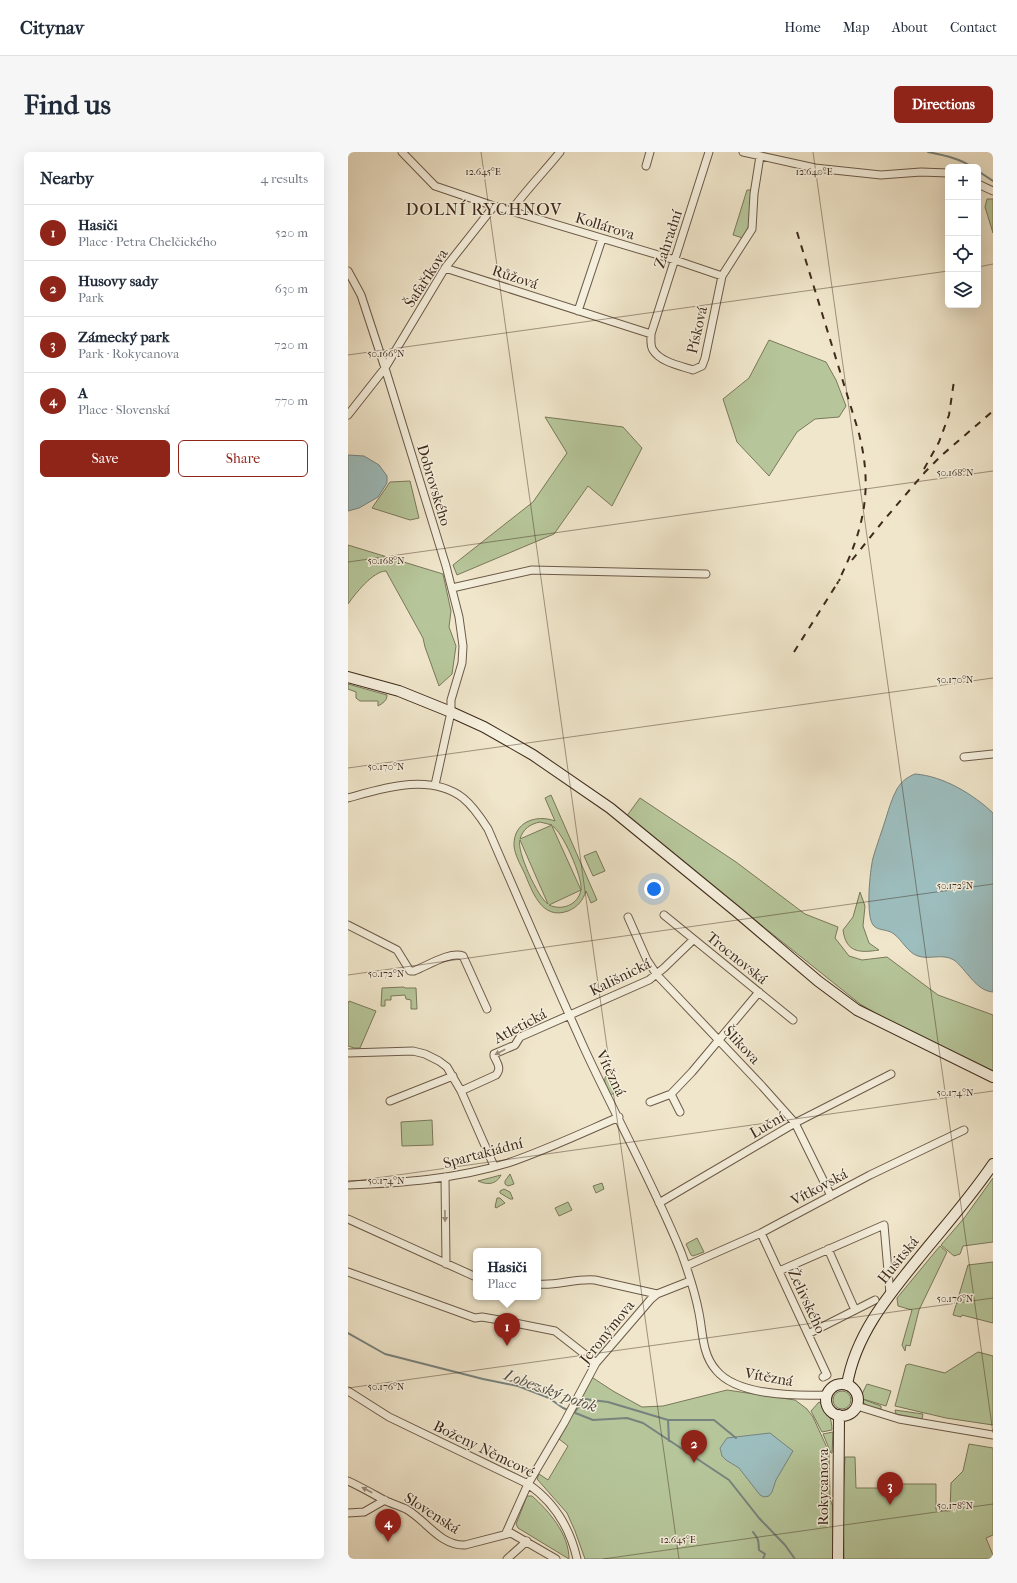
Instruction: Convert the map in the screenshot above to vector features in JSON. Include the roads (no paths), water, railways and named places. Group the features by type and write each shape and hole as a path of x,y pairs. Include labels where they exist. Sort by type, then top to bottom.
{"main road":[{"path":"348,677 398,691 451,712 484,727 533,755 610,808 737,912 818,981 857,1010 993,1077"},
{"name":"Husitská","path":"847,1385 855,1352 876,1313 993,1164"},
{"path":"840,1384 847,1385 853,1388 857,1394 856,1406 849,1414 839,1415 834,1413 828,1407 826,1401 827,1395 835,1386 840,1384"},
{"name":"Rokycanova","path":"838,1559 839,1415"}],"street":[{"name":"Kollárova","path":"402,152 436,186 494,206 675,260"},
{"path":"511,211 526,190 546,170 560,152"},
{"path":"646,166 650,152"},
{"name":"Zahradní","path":"651,334 709,152"},
{"path":"743,152 815,168 881,175 921,172 945,173"},
{"name":"Písková","path":"651,334 651,347 658,355 669,362 693,370 702,366 706,358 722,276 752,229 754,194 760,156"},
{"path":"981,185 993,191"},
{"name":"Šafaříkova","path":"348,415 351,407 385,368 445,268 494,206"},
{"path":"578,311 602,238"},
{"path":"675,260 722,276"},
{"name":"Růžová","path":"445,268 651,334"},
{"name":"Dobrovského","path":"348,271 361,295 385,368 452,588 459,617 463,646 462,663 451,700 451,712 435,785"},
{"path":"452,588 532,570 706,574"},
{"path":"964,757 993,754"},
{"name":"Vítězná","path":"348,798 400,786 418,784 435,785 464,799 477,813 488,829 585,1049 619,1117 659,1203 686,1266 699,1313 704,1348 709,1359 719,1374 736,1384 752,1389 783,1394 827,1395"},
{"name":"Trocnovská","path":"664,915 793,1020"},
{"name":"Šlikova","path":"628,917 647,960 657,974 795,1123 831,1196"},
{"path":"348,925 397,950 410,971 420,969 451,955 458,954 463,956 487,1009"},
{"name":"Kališnická","path":"571,1016 583,1008 649,980 693,940"},
{"path":"650,1102 671,1094 759,992"},
{"name":"Atletická","path":"461,1090 496,1075 499,1070 499,1066 494,1054 515,1045 520,1037 571,1016"},
{"path":"348,1053 401,1051 419,1052 439,1061 447,1067 461,1090 494,1166"},
{"name":"Luční","path":"659,1203 795,1123 891,1074"},
{"path":"390,1101 453,1076"},
{"path":"671,1094 680,1112"},
{"name":"Spartakiádní","path":"348,1185 403,1182 445,1177 508,1163 619,1117"},
{"name":"Vítkovská","path":"686,1266 760,1233 870,1175 964,1130"},
{"path":"445,1177 446,1264"},
{"path":"348,1219 473,1276"},
{"path":"779,1271 884,1225 890,1294"},
{"name":"Želivského","path":"760,1233 827,1375 823,1377"},
{"path":"828,1249 855,1310"},
{"path":"348,1272 475,1318 482,1317 555,1331 596,1363"},
{"path":"541,1284 586,1279 657,1294"},
{"name":"Jeronýmova","path":"506,1534 528,1484 564,1423 596,1363 647,1303 657,1294 690,1280"},
{"path":"808,1334 875,1300"},
{"name":"Boženy Němcové","path":"348,1391 388,1417 528,1484 540,1492 560,1516 570,1537 577,1559"},
{"path":"856,1406 899,1419 993,1435"},
{"name":"Slovenská","path":"348,1480 405,1509 416,1516 441,1538 458,1545 465,1545 506,1534"},
{"path":"348,1513 364,1512 385,1500"},
{"path":"506,1534 516,1535 556,1559"},
{"path":"507,1559 527,1541"}],"water":[{"path":"348,455 364,456 379,465 387,476 387,483 378,497 359,508 348,511"},
{"path":"915,774 936,778 957,787 976,799 993,813 993,992 987,991 976,984 954,960 945,957 918,956 908,949 894,934 889,931 876,928 871,921 869,894 873,858 895,792 902,782"},
{"path":"770,1433 793,1451 776,1480 772,1492 769,1496 764,1497 760,1495 739,1468 722,1456 720,1448 727,1438"}],"waterway":[{"path":"928,152 956,159 967,164"},
{"path":"981,173 993,181"},
{"name":"Lobezský potok","path":"348,1333 385,1354 483,1379 518,1386 549,1398 563,1408 593,1420 627,1418 643,1423 729,1480 759,1518 785,1545 795,1559"},
{"path":"574,1413 584,1399 608,1402 668,1420 669,1441"},
{"path":"668,1420 714,1420 736,1438"},
{"path":"753,1532 758,1539 759,1550 765,1554 763,1559"}],"railway":[{"path":"797,232 858,430 863,451 866,490 864,509 854,545 837,584"},
{"path":"924,469 939,442 949,415 954,381"},
{"path":"852,560 925,472 942,455 993,411"},
{"path":"794,652 840,579"}],"place":[{"name":"Hasiči","path":"507,1346"},
{"name":"Husovy sady","path":"694,1463"},
{"name":"Zámecký park","path":"890,1505"},
{"name":"A","path":"388,1542"}],"district":[{"name":"DOLNÍ RYCHNOV","path":"484,209"}]}
